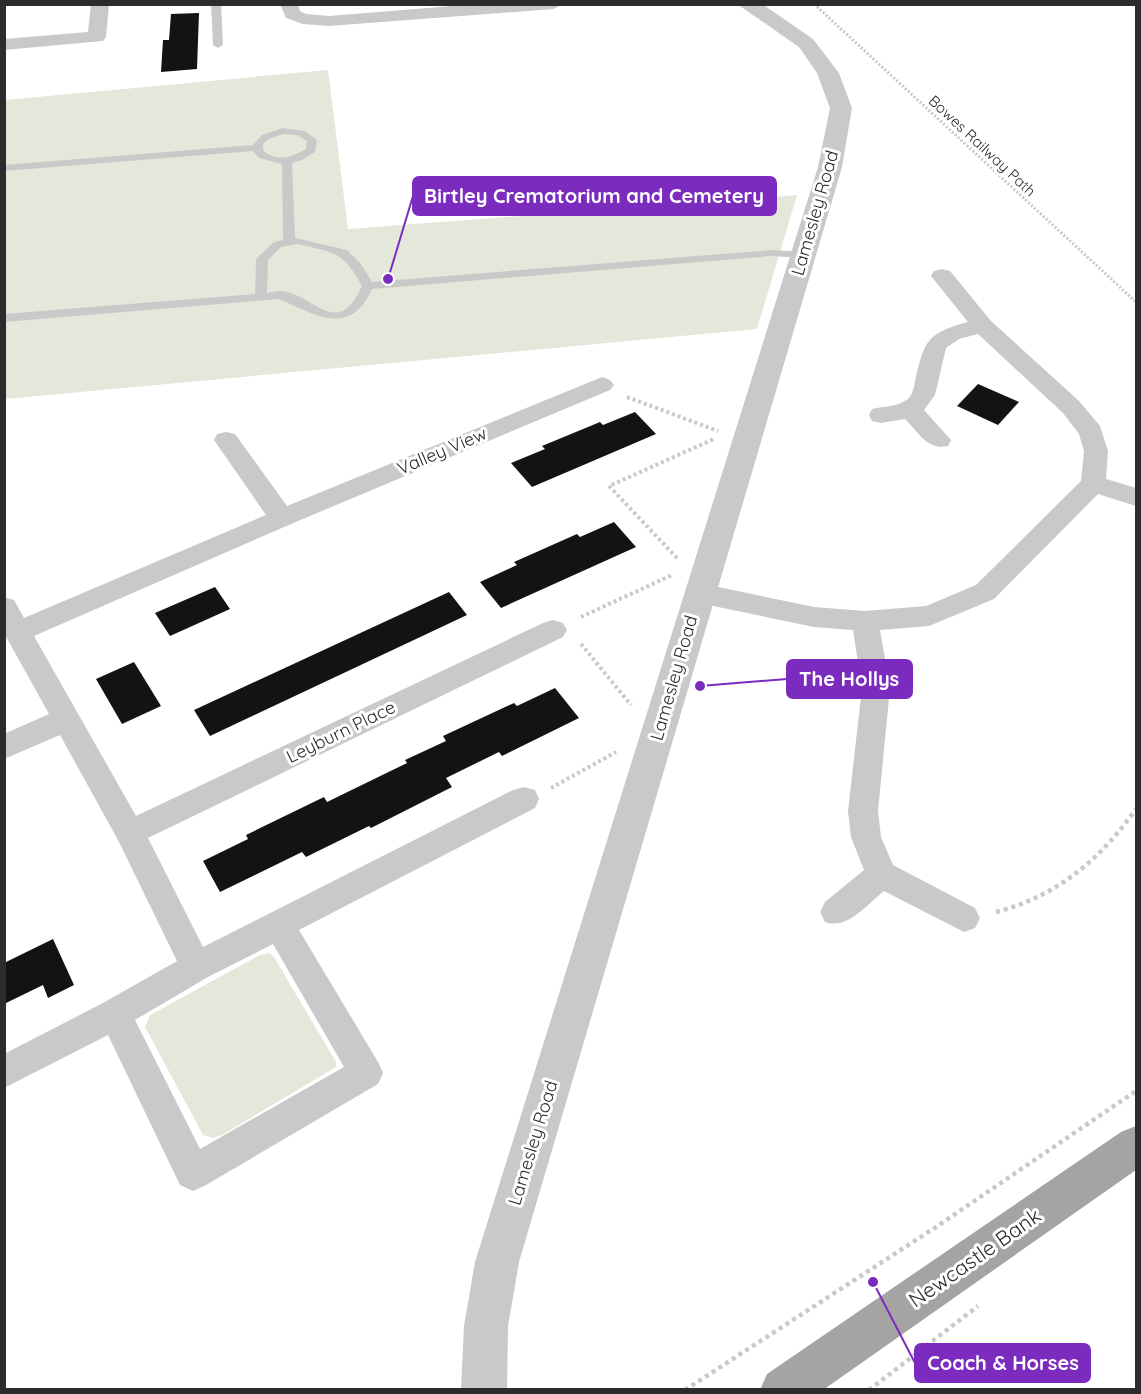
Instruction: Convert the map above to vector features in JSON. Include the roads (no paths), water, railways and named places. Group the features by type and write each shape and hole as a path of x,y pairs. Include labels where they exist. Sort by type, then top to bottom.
{"main road":[{"name":"Newcastle Bank","path":"785,1389 1137,1146"}],"street":[{"path":"4,45 97,37 100,4"},
{"path":"290,4 292,14 303,19 329,21 434,9 554,4"},
{"name":"Lamesley Road","path":"484,1389 486,1312 497,1262 695,577 804,255 831,167 841,108 828,73 806,43 747,4"},
{"path":"695,577 814,616 865,621 929,616 985,592 1093,484 1096,451 1091,432 1071,406 982,326 942,276"},
{"path":"881,416 910,409 924,393 935,347 942,339 982,326"},
{"name":"Valley View","path":"11,620 282,518 602,385"},
{"path":"910,409 939,440"},
{"path":"226,440 282,518"},
{"path":"1093,484 1137,497"},
{"path":"11,620 130,833 196,967"},
{"path":"865,621 876,688 863,811 866,837 881,873 964,918"},
{"name":"Leyburn Place","path":"130,833 559,628"},
{"path":"4,747 67,719"},
{"path":"4,1072 115,1014 196,967 524,799"},
{"path":"836,912 881,873"},
{"path":"115,1014 193,1173 366,1073 279,925"}],"lane":[{"path":"216,4 218,45"},
{"path":"282,131 301,132 312,140 311,150 306,155 287,161 265,158 256,148 263,137 282,131"},
{"path":"4,168 256,148"},
{"path":"287,161 289,242"},
{"path":"4,318 282,295 306,304 319,314 347,315 363,304 368,286 357,266 343,252 298,240 278,244 262,260 261,296"},
{"path":"368,286 772,253 804,255"}],"place":[{"name":"Birtley Crematorium and Cemetery","path":"388,279"},
{"name":"The Hollys","path":"700,686"},
{"name":"Coach & Horses","path":"873,1282"}]}
